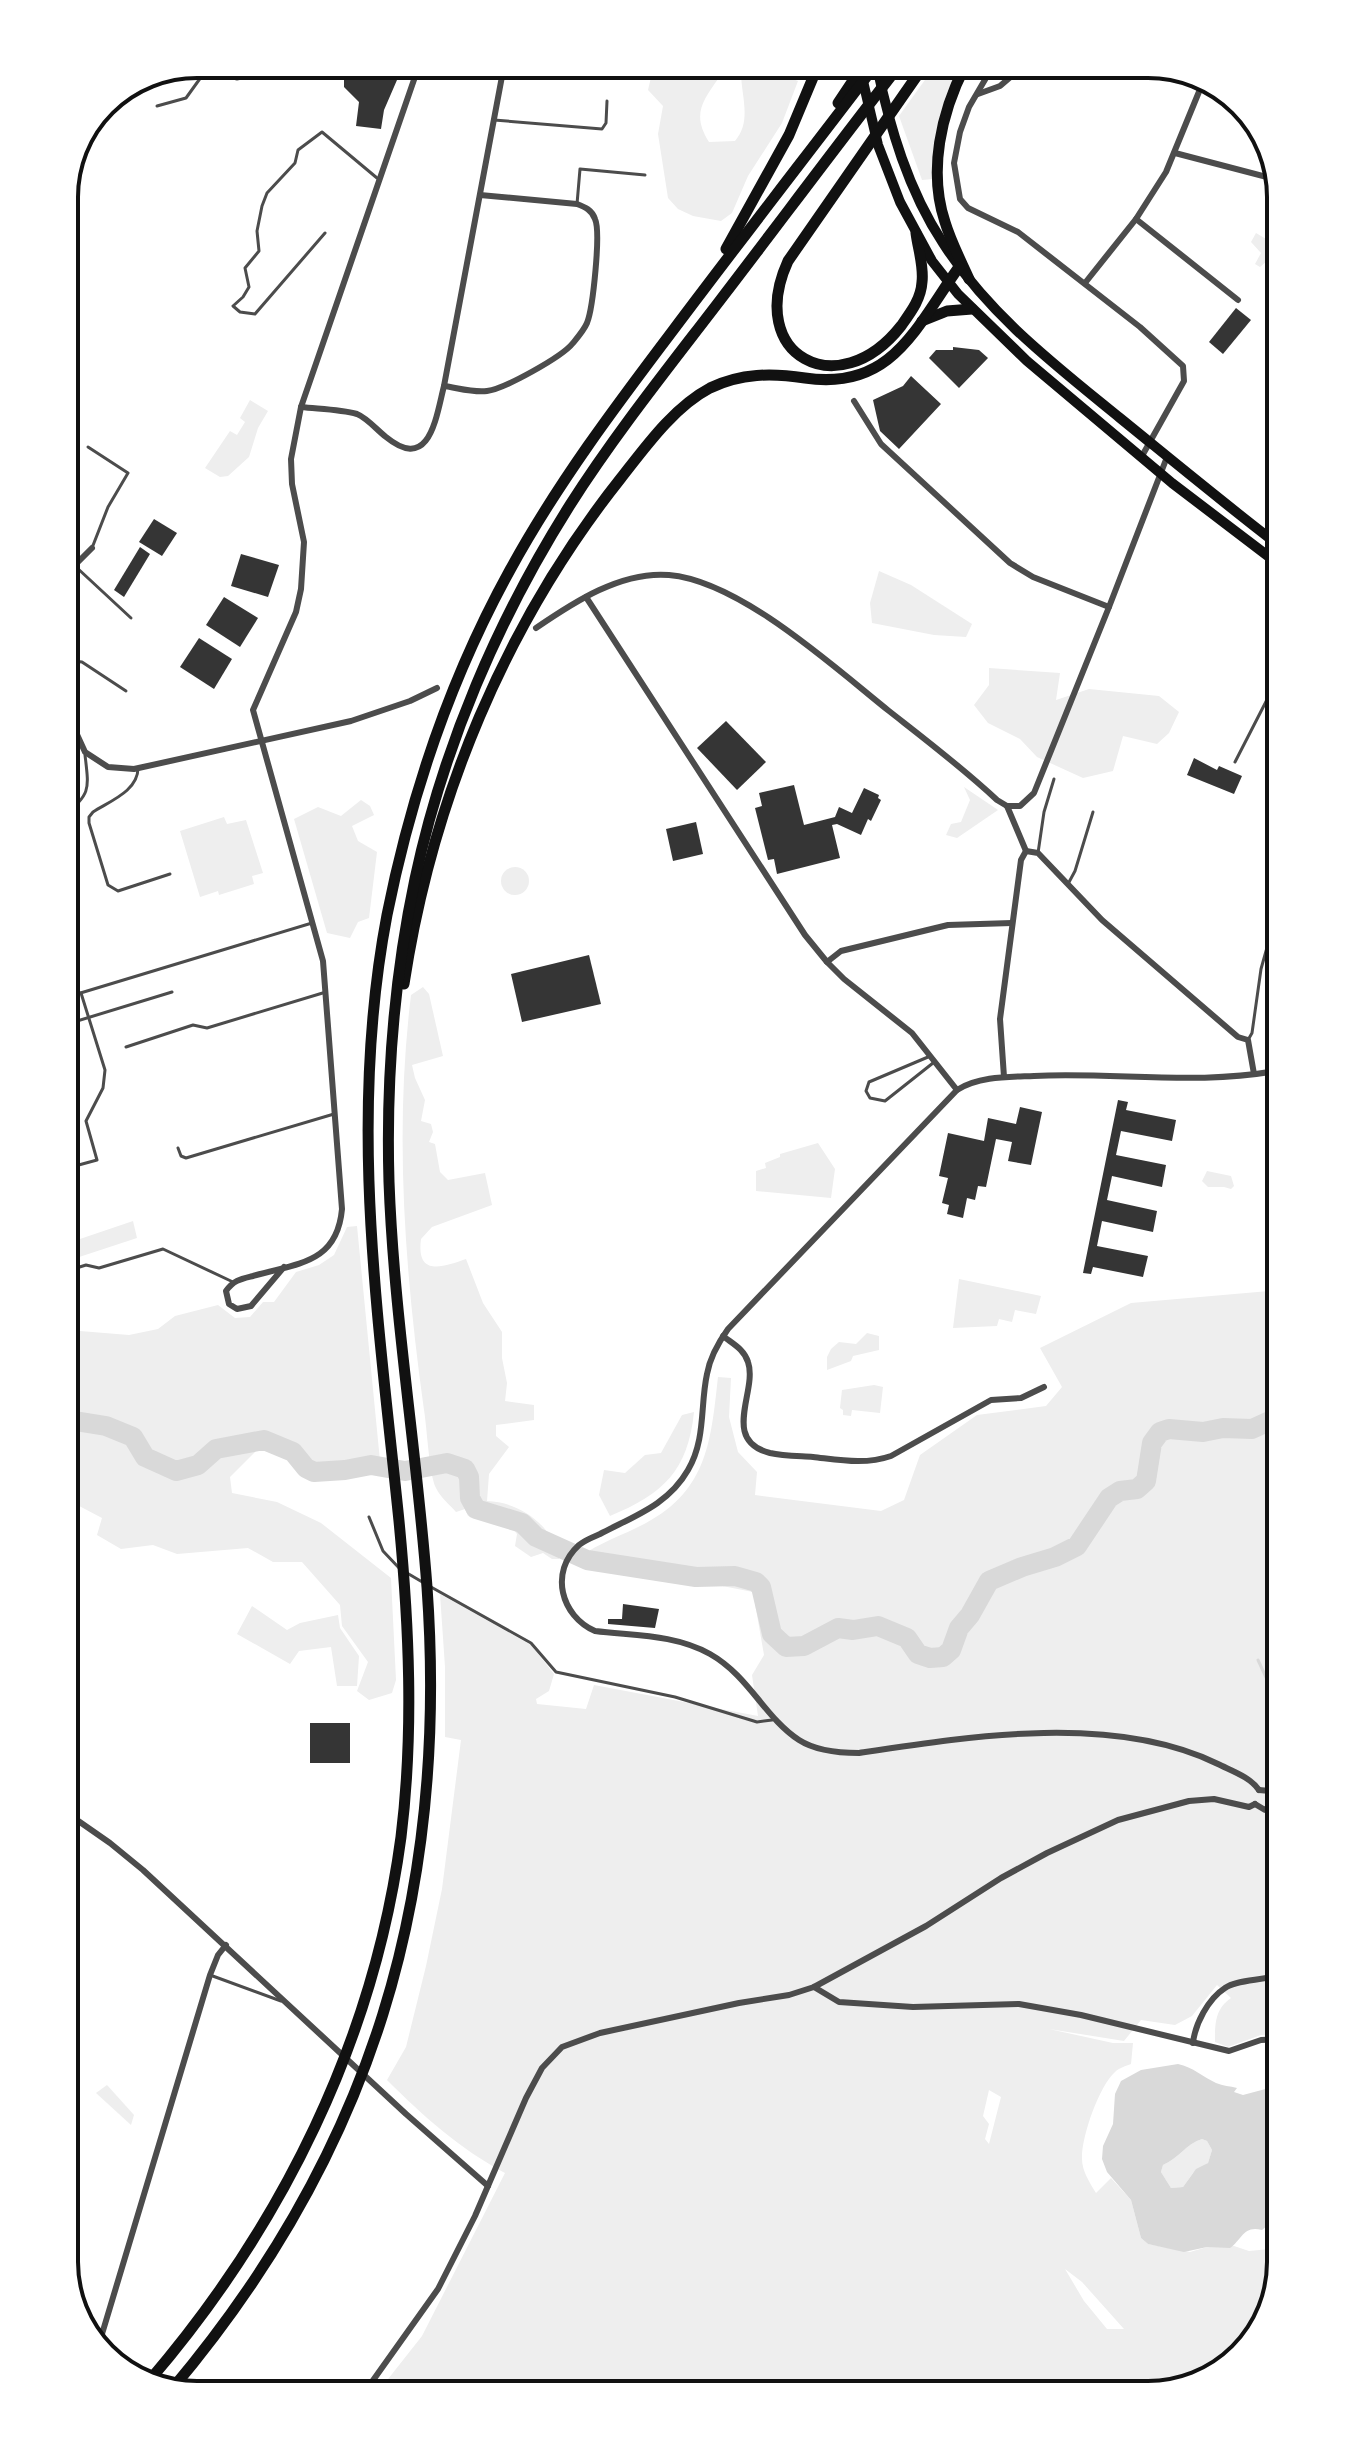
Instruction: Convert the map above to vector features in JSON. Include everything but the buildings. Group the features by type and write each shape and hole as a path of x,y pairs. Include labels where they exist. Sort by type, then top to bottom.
{"highway":[{"path":"704,289 783,147 813,78"},
{"path":"851,91 856,78"},
{"path":"155,2373 219,2293 270,2215 315,2128 350,2044 378,1955 397,1863 407,1769 409,1677 400,1538 377,1324 367,1187 367,1094 379,961 398,866 420,783 453,691 492,604 538,520 574,464 851,91 864,78"},
{"path":"179,2380 237,2306 289,2226 335,2137 366,2064 399,1960 418,1866 429,1771 431,1679 425,1565 392,1233 388,1126 392,1039 422,848 449,758 483,669 525,583 566,512 608,449 889,78"},
{"path":"915,78 797,246 782,274 776,295 776,316 790,346 812,362 838,367 861,361 887,342 908,317 919,297 923,278 916,233"},
{"path":"960,78 944,121 938,174 945,222 969,279"},
{"path":"403,964 441,822 485,703 550,580 626,472 678,413 709,389 757,375 832,381 860,376 890,358 922,321 959,267"},
{"path":"922,321 947,311 972,309"}],"main road":[{"path":"864,78 884,164 916,233 948,282 1027,361 1160,472 1267,555"},
{"path":"878,78 907,171 930,221 969,279 1036,348 1267,536"}],"street":[{"path":"284,1267 251,1306 237,1309 229,1304 226,1291 233,1282 284,1267 314,1259 327,1250 341,1225 342,1209 323,961 253,710 296,612 301,589 304,542 292,484 291,459 301,407 415,78"},
{"path":"301,407 358,415 405,449 416,448 426,442 433,430 444,386 502,78"},
{"path":"986,78 969,107 960,132 954,163 960,199 968,208 1013,228 1085,283 1183,366 1184,381 1142,456"},
{"path":"977,94 1011,78"},
{"path":"1085,283 1136,219 1175,153 1200,90"},
{"path":"1175,153 1265,177"},
{"path":"444,386 483,392 495,390 556,358 571,346 587,323 593,299 598,228 595,216 587,208 577,204 480,195"},
{"path":"1136,219 1238,300"},
{"path":"854,401 881,444 1010,563 1033,577 1109,607"},
{"path":"1007,806 1020,806 1034,793 1167,457"},
{"path":"78,563 92,548"},
{"path":"536,628 586,597 635,579 667,575 699,581 733,595 835,666 1007,806 1026,851"},
{"path":"586,597 805,935 827,962 902,1023 957,1090"},
{"path":"78,737 85,752 108,767 138,768 367,716 437,688"},
{"path":"1026,851 1038,853 1102,920 1190,998 1238,1037 1248,1040 1254,1074"},
{"path":"1004,1077 1000,1019 1021,860 1026,851"},
{"path":"827,962 841,951 948,925 1012,923"},
{"path":"1267,1072 1216,1077 1060,1074 1004,1077 972,1082 957,1090 723,1336 707,1370 699,1446 679,1483 655,1506 578,1546 565,1567 561,1583 563,1596 572,1614 585,1626 595,1631 662,1637 699,1649 743,1679 798,1740 811,1746 842,1753 859,1753 966,1737 1084,1734 1129,1737 1158,1742 1205,1758 1240,1775 1259,1790 1267,1791"},
{"path":"723,1336 742,1350 749,1364 743,1422 745,1434 754,1446 769,1453 861,1463 877,1461 991,1400 1021,1398 1044,1387"},
{"path":"1259,1790 1253,1799 1255,1804 1267,1809"},
{"path":"373,2381 438,2289 526,2098 542,2068 562,2047 600,2033 789,1995 814,1987 926,1926 1024,1865 1118,1820 1189,1801 1214,1799 1249,1807 1255,1804"},
{"path":"78,1821 132,1861 488,2186"},
{"path":"102,2333 210,1975 226,1945"},
{"path":"1193,2043 1195,2029 1225,1987 1267,1977"},
{"path":"814,1987 839,2002 913,2007 1019,2004 1081,2015 1229,2051 1267,2040"}],"lane":[{"path":"157,106 186,98 200,78"},
{"path":"494,120 602,129 606,123 607,101"},
{"path":"325,233 255,314 240,312 233,306 249,287 245,268 259,251 257,231 267,193 295,163 298,150 315,135 322,132 328,135 380,181"},
{"path":"577,204 580,169 645,175"},
{"path":"88,447 128,473 108,507 92,548"},
{"path":"78,569 131,618"},
{"path":"78,662 126,691"},
{"path":"1235,762 1267,700"},
{"path":"78,804 84,799 88,781 85,752"},
{"path":"138,768 134,785 93,812 89,823 108,885 112,888 118,891 170,874"},
{"path":"1038,853 1044,812 1054,779"},
{"path":"1068,885 1093,812"},
{"path":"78,994 312,923"},
{"path":"1248,1040 1252,1033 1267,947"},
{"path":"78,1021 172,992"},
{"path":"126,1047 193,1025 207,1028 326,992"},
{"path":"78,1165 97,1160 86,1121 103,1088 105,1070 81,993"},
{"path":"931,1060 885,1101 870,1098 866,1091 869,1082 931,1060"},
{"path":"178,1148 181,1156 186,1158 336,1113"},
{"path":"78,1268 86,1265 99,1268 163,1249 233,1282"},
{"path":"369,1517 383,1551 402,1570 531,1643 556,1672 675,1697 757,1722 776,1718"},
{"path":"210,1975 288,2003"}],"shaded area":[{"path":"651,78 718,78 700,116 709,142 735,141 745,116 742,78 790,78 798,81 782,123 748,176 732,213 721,221 693,216 678,209 668,198 658,134 663,106 648,90"},
{"path":"926,78 958,78 933,179 922,180 899,116"},
{"path":"1256,233 1267,240 1267,261 1260,267 1255,264 1261,253 1251,242"},
{"path":"250,400 268,411 258,428 249,457 228,476 220,477 205,468 230,431 237,435 245,422 240,418"},
{"path":"879,571 911,585 972,624 966,637 934,635 872,623 870,603"},
{"path":"989,668 1060,673 1056,700 1089,689 1159,696 1179,712 1169,733 1157,744 1123,736 1113,771 1083,778 1037,757 1020,739 988,723 974,705 989,685"},
{"path":"964,787 998,810 957,838 946,835 951,824 961,822 970,800"},
{"path":"361,800 370,806 374,815 352,826 358,841 377,852 369,918 358,922 350,938 327,933 294,819 318,807 341,816"},
{"path":"224,817 227,824 246,820 263,873 252,876 254,884 219,895 218,891 200,897 180,831"},
{"path":"515,867 525,871 529,881 525,891 515,895 505,891 501,881 505,871"},
{"path":"423,987 429,994 443,1056 412,1065 425,1100 421,1121 431,1124 433,1132 429,1142 435,1144 440,1172 448,1180 485,1173 492,1205 432,1227 421,1239 421,1251 427,1264 433,1266 466,1259 483,1303 502,1332 502,1358 507,1383 505,1401 534,1405 534,1420 496,1425 496,1436 509,1447 489,1474 487,1501 507,1504 534,1518 548,1532 552,1545 561,1553 559,1559 552,1559 543,1553 531,1557 515,1546 517,1534 510,1525 468,1516 465,1509 456,1512 440,1495 434,1482 412,1307 404,1203 406,1047 411,995"},
{"path":"818,1143 835,1169 831,1198 756,1191 756,1171 766,1168 765,1163 780,1157 780,1154"},
{"path":"1207,1171 1231,1176 1234,1186 1231,1189 1208,1187 1202,1181"},
{"path":"133,1221 137,1238 78,1257 78,1240"},
{"path":"357,1226 381,1471 338,1476 278,1446 256,1451 230,1477 232,1493 277,1502 321,1523 391,1578 396,1680 392,1693 369,1700 357,1691 368,1662 342,1626 340,1605 302,1562 273,1562 248,1548 177,1554 153,1545 121,1549 97,1535 102,1518 78,1505 78,1330 129,1335 158,1329 175,1316 218,1305 235,1318 250,1317 263,1302 274,1302 296,1272 319,1265 334,1255 347,1227"},
{"path":"959,1279 1041,1296 1036,1314 1015,1310 1012,1322 999,1319 997,1326 953,1328"},
{"path":"1267,1291 1267,2036 1228,2047 1215,2042 1219,2012 1231,1998 1217,1985 1192,2016 1175,2025 1141,2020 1124,2041 1049,2029 1113,2043 1133,2043 1131,2064 1115,2072 1109,2079 1092,2113 1082,2150 1085,2172 1096,2193 1111,2178 1131,2200 1141,2238 1148,2244 1190,2252 1207,2247 1234,2246 1249,2251 1267,2249 1263,2293 1247,2328 1208,2365 1171,2379 1148,2381 386,2381 422,2336 505,2173 443,2131 387,2080 406,2047 426,1966 442,1889 461,1740 445,1737 445,1667 440,1594 531,1645 554,1674 549,1691 536,1699 537,1704 586,1709 594,1685 758,1716 752,1675 764,1655 753,1592 625,1567 594,1566 582,1562 580,1557 646,1523 667,1510 682,1495 703,1461 713,1421 718,1377 731,1378 729,1417 738,1452 757,1472 755,1495 881,1511 904,1500 920,1455 977,1415 1046,1406 1062,1387 1040,1348 1131,1303","holes":["989,2090 1001,2097 989,2144 985,2139 989,2124 983,2116","1065,2269 1082,2282 1124,2329 1107,2329 1084,2301"]},
{"path":"867,1333 879,1336 879,1350 853,1356 851,1361 827,1370 827,1357 831,1349 839,1342 856,1344"},
{"path":"874,1385 883,1387 880,1413 852,1410 851,1416 843,1415 840,1408 842,1390"},
{"path":"694,1412 686,1450 670,1478 645,1499 610,1516 599,1495 604,1470 625,1473 645,1455 661,1453 682,1415"},
{"path":"252,1606 287,1630 300,1623 338,1615 340,1628 359,1656 357,1686 337,1686 331,1647 299,1651 290,1664 237,1634"},
{"path":"1178,2064 1216,2083 1237,2088 1234,2092 1243,2095 1267,2089 1267,2226 1262,2230 1247,2231 1230,2248 1207,2247 1184,2252 1148,2244 1141,2238 1131,2200 1107,2172 1102,2159 1103,2146 1113,2124 1115,2094 1121,2081 1141,2070","holes":["1202,2139 1212,2150 1208,2163 1196,2169 1183,2187 1171,2188 1161,2172 1163,2165"]},
{"path":"107,2085 134,2115 131,2125 96,2093"},
{"path":"1202,2139 1212,2150 1208,2163 1193,2173 1183,2187 1171,2188 1161,2172 1163,2165"}],"waterway":[{"path":"78,1421 106,1426 133,1437 145,1457 176,1471 198,1465 216,1449 264,1440 293,1452 306,1468 314,1472 371,1465 405,1471 447,1463 465,1469 469,1477 470,1498 476,1509 522,1523 536,1537 587,1560 696,1577 735,1576 756,1582 761,1587 772,1634 786,1647 804,1646 838,1628 853,1630 878,1626 907,1638 918,1654 930,1658 943,1657 951,1650 959,1628 989,1581 1077,1546 1109,1498 1120,1491 1137,1489 1146,1481 1152,1443 1160,1432 1169,1429 1203,1432 1223,1428 1252,1429 1267,1422"},
{"path":"1258,1660 1267,1680"}]}
